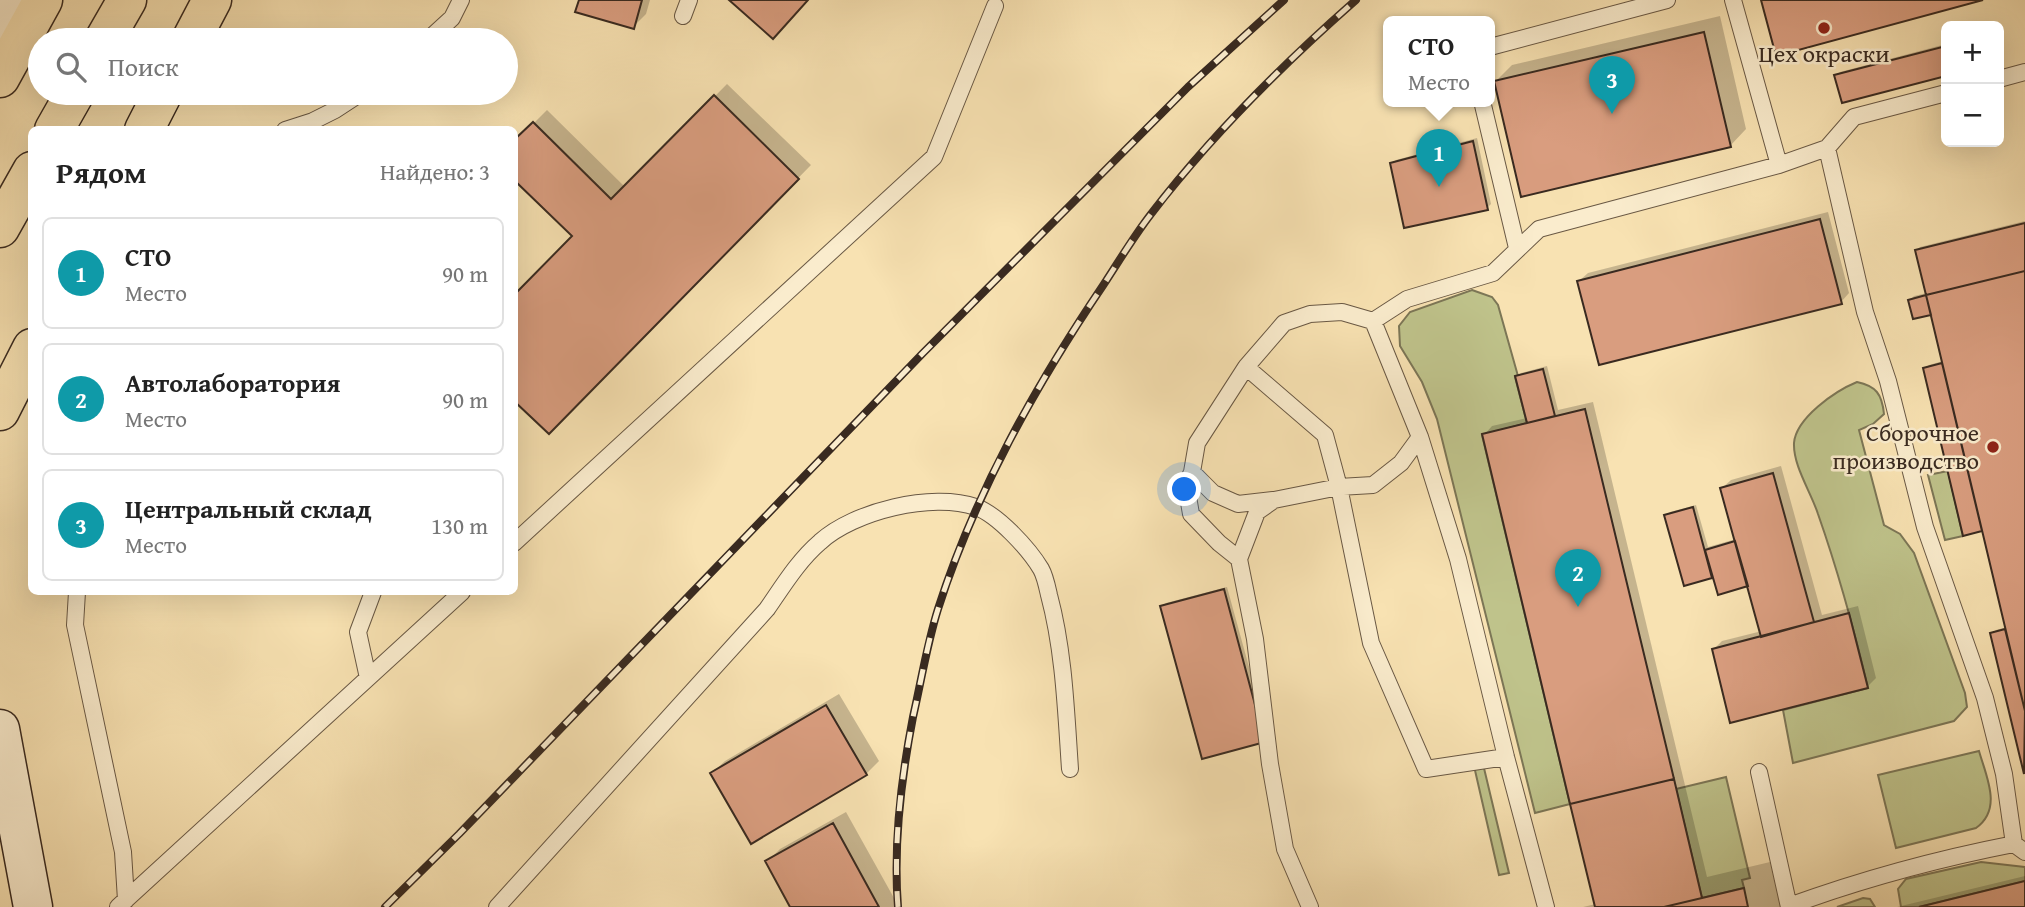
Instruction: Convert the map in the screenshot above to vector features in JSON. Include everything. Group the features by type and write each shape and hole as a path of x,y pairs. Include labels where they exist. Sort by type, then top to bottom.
{"main road":[{"path":"0,78 43,0"},
{"path":"111,28 127,0"},
{"path":"197,28 212,0"},
{"path":"56,126 68,105"},
{"path":"146,126 157,105"},
{"path":"0,228 28,178"},
{"path":"0,411 28,356"}],"street":[{"path":"0,37 12,0"},
{"path":"0,729 33,907"}],"lane":[{"path":"441,28 452,18 461,0"},
{"path":"683,16 688,0"},
{"path":"1495,46 1667,0"},
{"path":"1733,0 1779,164"},
{"path":"518,539 934,157 995,6"},
{"path":"2004,78 2025,72"},
{"path":"1239,559 1191,514 1186,485 1192,472 1197,443 1246,367 1284,323 1310,314 1342,312 1373,321 1407,299 1493,273 1539,229 1779,164 1826,148 1854,117 1941,94"},
{"path":"319,125 343,105"},
{"path":"1483,107 1517,248"},
{"path":"1759,772 1789,907 1851,883 1896,871 2019,848 1985,698 1925,527 1888,381 1865,312 1826,148"},
{"path":"1373,321 1420,438 1458,559 1546,907"},
{"path":"1246,367 1325,435 1339,487 1371,643 1426,769 1506,757"},
{"path":"1192,472 1213,494 1238,504 1274,500 1339,487 1373,485 1401,463 1420,438"},
{"path":"1274,500 1258,512 1239,559 1255,639 1270,764 1285,849 1310,907"},
{"path":"497,907 767,609 792,572 820,541 853,521 891,508 944,501 977,508 1014,533 1042,570 1055,615 1065,689 1070,769"},
{"path":"77,595 75,625 123,852 122,903"},
{"path":"368,678 358,632 372,595"},
{"path":"122,903 459,595"}],"green space":[{"path":"1472,290 1492,297 1498,305 1518,376 1515,377 1527,423 1482,435 1570,804 1535,813 1437,419 1422,382 1400,346 1399,326 1410,312"},
{"path":"1857,382 1877,392 1883,407 1884,414 1873,424 1859,430 1884,525 1900,534 1914,553 1965,693 1967,707 1954,721 1793,763 1783,710 1868,688 1839,579 1794,452 1796,434 1809,415 1838,392"},
{"path":"1948,471 1963,536 1945,540 1928,475"},
{"path":"1979,751 1991,802 1984,820 1976,828 1896,848 1878,775"},
{"path":"1483,764 1509,873 1499,875 1474,766"},
{"path":"1726,777 1750,878 1742,880 1744,888 1702,898 1676,789"},
{"path":"1981,862 2025,867 2025,881 1919,907 1901,907 1898,889 1906,879"},
{"path":"1863,898 1870,899 1875,907 1837,907"}],"building":[{"path":"579,0 642,0 634,29 575,12"},
{"path":"729,0 808,0 773,39"},
{"name":"Цех окраски","path":"1761,0 1983,0 1776,56"},
{"path":"1704,32 1731,147 1521,197 1495,81"},
{"path":"1941,47 1941,77 1842,103 1834,75"},
{"path":"714,95 799,179 549,434 518,405 518,291 572,236 518,184 518,136 533,122 611,199"},
{"path":"1473,141 1488,210 1404,228 1390,163"},
{"path":"1820,219 1842,304 1599,365 1577,281"},
{"path":"2025,223 2025,271 1926,295 1915,250"},
{"name":"Сборочное производство","path":"2025,271 2025,711 1926,295"},
{"path":"1926,295 1931,315 1913,319 1908,300"},
{"path":"1942,363 1982,531 1963,536 1923,368"},
{"path":"1543,369 1555,416 1527,423 1515,376"},
{"path":"1585,409 1674,779 1570,804 1482,434"},
{"path":"1773,473 1814,622 1761,637 1720,488"},
{"path":"1693,507 1712,578 1684,586 1664,515"},
{"path":"1735,541 1748,586 1718,595 1705,550"},
{"path":"1224,589 1265,742 1202,759 1160,606"},
{"path":"1849,613 1868,688 1730,723 1712,649"},
{"path":"2005,629 2025,711 2024,774 1990,633"},
{"path":"826,705 867,775 751,844 710,773"},
{"path":"1674,779 1702,898 1664,907 1595,907 1570,804"},
{"path":"833,823 879,907 790,907 765,861"},
{"path":"2025,881 2025,907 1919,907"},
{"path":"1744,888 1748,907 1664,907 1702,898"}],"railway":[{"path":"385,907 459,834 923,353 1188,87 1284,0"},
{"path":"898,907 897,836 902,788 913,717 931,636 938,609 970,523 1009,441 1079,322 1151,214 1248,102 1356,0"}],"place":[{"name":"Цех окраски","path":"1824,28"},
{"name":"Центральный склад","path":"1612,114"},
{"name":"СТО","path":"1439,187"},
{"name":"Сборочное производство","path":"1993,447"},
{"name":"Автолаборатория","path":"1578,607"}]}
